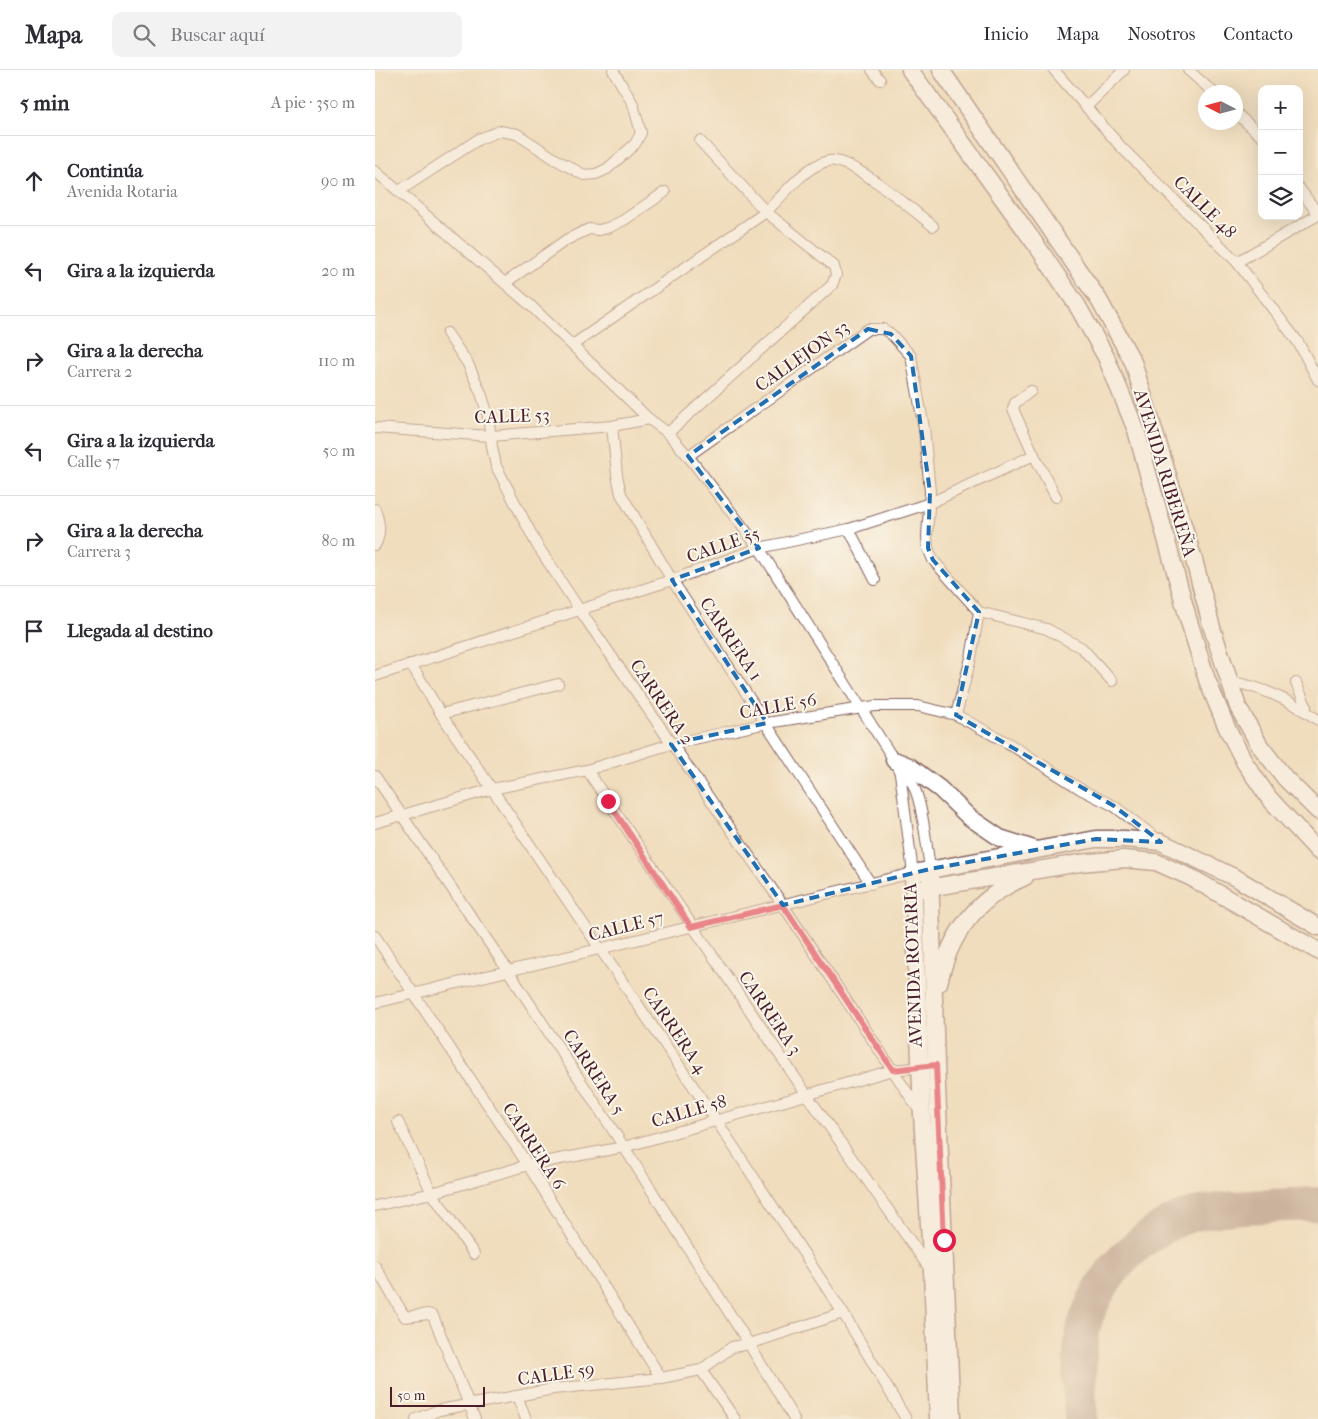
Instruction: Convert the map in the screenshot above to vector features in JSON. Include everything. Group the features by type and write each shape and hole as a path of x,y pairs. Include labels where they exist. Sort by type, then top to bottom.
{"main road":[{"name":"AVENIDA RIBEREÑA","path":"909,70 1039,249 1077,305 1106,357 1136,430 1190,627 1207,680 1227,728 1245,763 1269,798 1318,851"},
{"name":"AVENIDA RIBEREÑA","path":"941,70 1099,300 1133,362 1194,560 1212,628 1238,706 1260,746 1285,778 1318,811"},
{"path":"897,766 909,766 940,789 969,817 1000,838 1039,850"},
{"path":"913,873 1096,839 1161,842 1238,878 1318,928"},
{"path":"914,890 1050,867 1123,859 1156,862 1192,878 1318,951"},
{"path":"934,1010 942,969 953,942 964,924 977,908 993,894 1011,883 1050,867"},
{"name":"AVENIDA ROTARIA","path":"930,869 934,1010 922,1115 932,1271 937,1419"},
{"name":"AVENIDA ROTARIA","path":"913,873 953,1419"}],"street":[{"path":"399,191 479,139 500,132 517,134 555,159 584,174 596,174 607,169 635,144 641,133 633,104 613,70"},
{"path":"872,70 880,80"},
{"name":"CALLE 48","path":"1054,70 1121,147 1237,262 1298,342 1318,380"},
{"path":"1087,106 1125,70"},
{"path":"1188,70 1205,85"},
{"path":"1243,120 1258,133"},
{"path":"668,434 832,285 835,275 834,266 780,221 766,212 700,141"},
{"path":"574,344 766,212 807,171 819,164 833,160 852,168 882,186 933,226"},
{"path":"375,170 379,180 399,191 574,344 649,419 668,434 688,456 759,548 897,766 914,788 930,869"},
{"path":"505,283 566,240 589,229 599,230 610,227 624,220 665,192"},
{"path":"1237,262 1318,215 1303,194"},
{"name":"CALLEJON 53","path":"688,456 868,329 883,329 891,334 911,356 924,428 930,503 927,536 930,554 933,560 979,612"},
{"name":"CARRERA 2","path":"447,332 468,364 481,392 496,466 537,545 671,744 783,905 922,1115"},
{"path":"1031,391 1015,403 1013,409 1056,497"},
{"name":"CALLE 53","path":"375,428 491,436 612,426 649,419"},
{"name":"CARRERA 1","path":"612,426 621,494 672,580 871,884"},
{"name":"CALLE 55","path":"375,676 672,580 759,548 849,529 930,503 1034,455"},
{"path":"375,509 379,519 380,536 375,545"},
{"path":"849,529 875,580"},
{"path":"956,715 971,658 979,612 1047,629 1082,648 1112,680"},
{"name":"CARRERA 4","path":"411,664 441,714 601,948 843,1313 906,1419"},
{"path":"1230,682 1257,688 1305,711 1318,720"},
{"path":"1295,682 1305,706 1305,711"},
{"path":"441,714 558,684"},
{"name":"CALLE 56","path":"375,822 492,789 587,770 671,744 767,723 860,708 918,706 956,715 1024,753 1082,790 1114,806 1161,842"},
{"path":"897,766 913,873"},
{"name":"CARRERA 3","path":"587,770 691,927 807,1096 932,1271"},
{"name":"CARRERA 5","path":"375,776 509,972 624,1147 795,1419"},
{"name":"CALLE 57","path":"375,1003 913,873"},
{"name":"CARRERA 6","path":"375,936 528,1165 661,1378"},
{"name":"CALLE 58","path":"375,1206 432,1194 528,1165 624,1147 893,1070 928,1066"},
{"path":"398,1122 432,1194 474,1254"},
{"path":"375,1266 405,1317 428,1314 433,1316 471,1404 475,1419"},
{"path":"735,1419 701,1370 731,1347 749,1344 843,1313"},
{"name":"CALLE 59","path":"416,1419 439,1410 517,1396 661,1378 701,1370"},
{"path":"517,1396 526,1419"}],"highlighted area":[{"path":"868,329 891,334 911,356 930,492 928,548 933,560 979,612 956,715 1114,806 1161,842 1096,839 930,869 783,905 671,744 767,723 672,580 759,548 688,456"}],"taxiway":[{"path":"1081,1419 1079,1388 1080,1356 1082,1335 1088,1314 1097,1294 1109,1275 1142,1242 1160,1229 1180,1219 1200,1213 1244,1207 1318,1204"}],"route":[{"path":"608,801 691,927 783,905 893,1070 936,1065 944,1240"}]}
